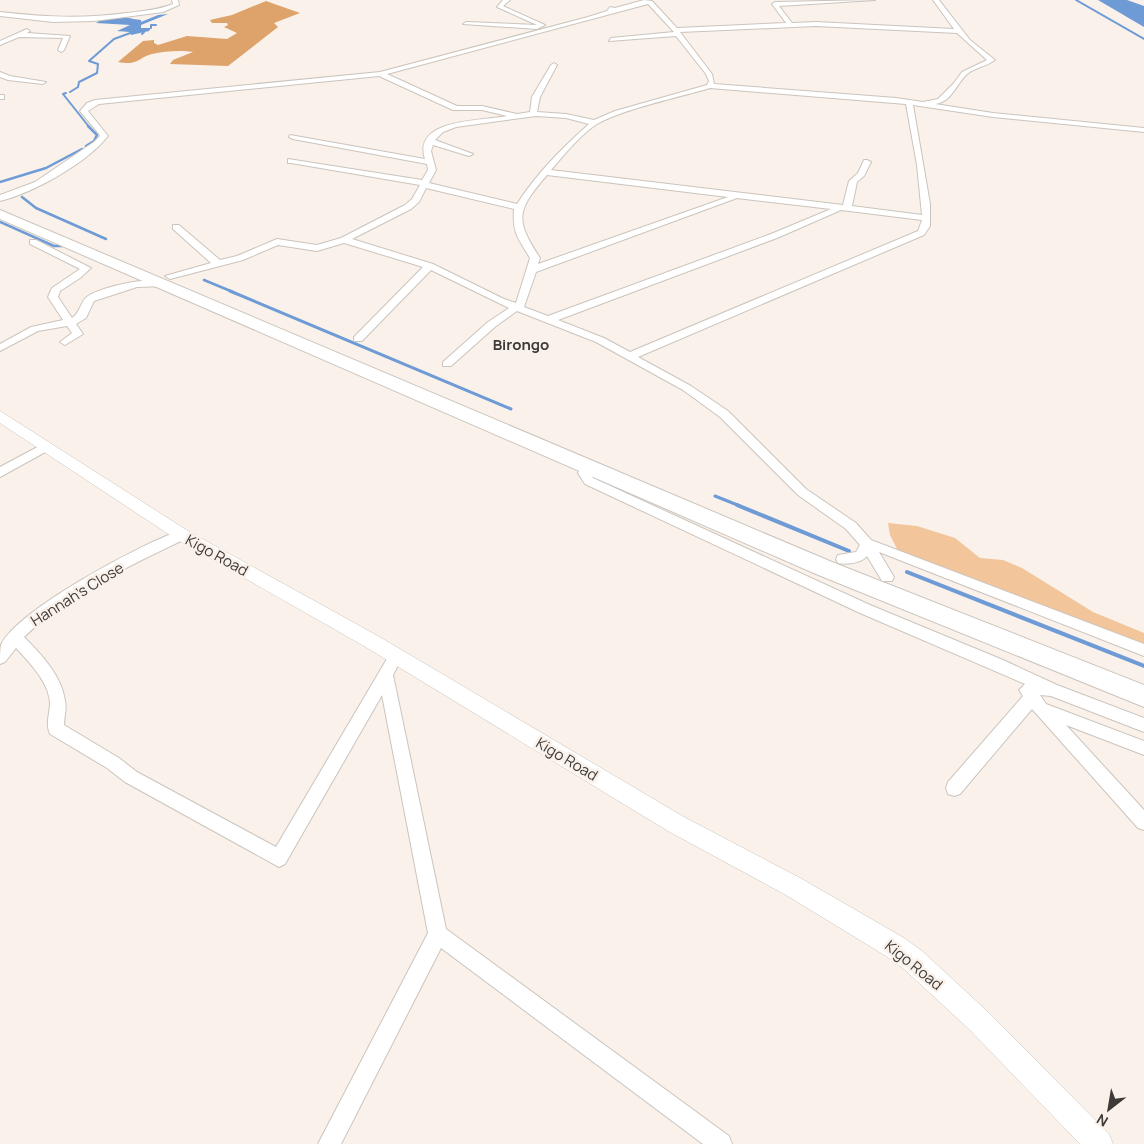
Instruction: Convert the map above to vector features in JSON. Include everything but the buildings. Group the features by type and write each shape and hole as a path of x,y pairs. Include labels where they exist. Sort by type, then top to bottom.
{"highway":[{"path":"4,204 843,559 1144,682"},
{"path":"4,204 137,278 178,278 587,466 824,568 1144,696"}],"street":[{"path":"0,14 53,20 102,18 162,10 176,5 175,0"},
{"path":"507,0 499,6 533,20 545,29"},
{"path":"4,204 36,185 101,140 103,133 84,111 90,105 98,102 380,74 611,9 658,0"},
{"path":"790,25 775,4 872,0"},
{"path":"914,102 940,101 957,84 964,73 992,60 978,50 959,31 936,0"},
{"path":"649,1 709,74 712,82 710,86"},
{"path":"42,25 53,20"},
{"path":"466,24 545,29"},
{"path":"611,40 646,34 816,24 959,31"},
{"path":"0,43 34,28"},
{"path":"0,37 67,36 60,50"},
{"path":"533,114 536,97 554,65"},
{"path":"0,74 8,78 43,82"},
{"path":"380,74 456,108 482,108 517,116"},
{"path":"447,364 492,324 524,300 535,258 522,238 517,225 516,218 519,207 544,172 560,154 594,123 618,113 710,86 745,87 914,102 1010,117 1144,130"},
{"path":"630,356 921,233 926,226 926,218 914,102"},
{"path":"178,278 240,258 277,242 308,248 344,240 408,208 416,200 432,170 426,150 430,141 440,130 450,126 533,114 560,115 594,123"},
{"path":"293,136 430,162"},
{"path":"430,141 469,154"},
{"path":"291,161 423,184 436,190 519,207"},
{"path":"548,320 843,209 853,181 861,174 867,162"},
{"path":"544,172 736,197 926,218"},
{"path":"531,270 736,197"},
{"path":"176,227 218,264"},
{"path":"344,240 430,266 479,292 592,337 630,356 718,408 802,492 825,510 851,526 867,545 887,577"},
{"path":"33,242 86,268 55,290 53,297 78,334 65,342"},
{"path":"358,339 385,314 407,286 430,266"},
{"path":"0,348 35,329 69,323 82,316 88,302 93,297 137,278"},
{"name":"Kigo Road","path":"0,416 182,535 396,656 676,824 794,887 895,947 913,960 979,1021 1099,1144"},
{"path":"0,473 45,447"},
{"path":"587,466 584,473 589,481 865,609 998,664 1052,690 1144,725"},
{"name":"Hannah's Close","path":"182,535 135,558 73,593 30,623 15,637 41,667 52,685 58,700 56,729 113,763 131,777 279,858 385,674"},
{"path":"843,559 860,556 867,545"},
{"path":"867,545 876,546 1144,650"},
{"path":"0,658 15,637"},
{"path":"330,1144 438,934 385,674 396,656"},
{"path":"998,664 1022,684 1036,703 1142,818"},
{"path":"1036,703 1033,690 1041,688 1052,690"},
{"path":"1036,703 1144,748"},
{"path":"954,788 1036,703"},
{"path":"438,934 721,1144"}],"shaded area":[{"path":"266,1 300,13 274,23 278,27 228,66 170,64 173,60 193,52 184,51 152,54 130,63 118,62 143,41 154,40 154,43 158,45 187,36 227,39 237,33 224,27 228,25 227,23 212,23 210,20 232,15"},
{"path":"888,523 917,526 955,538 980,558 1003,560 1022,568 1093,612 1144,633 1144,652 899,553 890,535"}],"water":[{"path":"1098,0 1127,0 1144,6 1144,27"},
{"path":"168,14 141,25 141,28 151,28 149,31 131,35 130,32 117,31 130,25 96,23 113,17 141,20 141,22 158,15"}],"waterway":[{"path":"1076,0 1144,39"},
{"path":"151,28 151,25 156,25"},
{"path":"70,92 78,87 79,82 97,73 98,64 89,61 114,39 133,32"},
{"path":"66,93 63,94 90,128"},
{"path":"86,146 94,141 97,135 90,128"},
{"path":"0,182 46,168 82,149"},
{"path":"22,197 36,208 106,239"},
{"path":"0,222 54,246 62,246"},
{"path":"204,280 233,292"},
{"path":"230,291 511,409"},
{"path":"715,496 740,506"},
{"path":"737,505 849,551"},
{"path":"907,572 1144,666"}],"district":[{"name":"Birongo","path":"521,344"}]}
